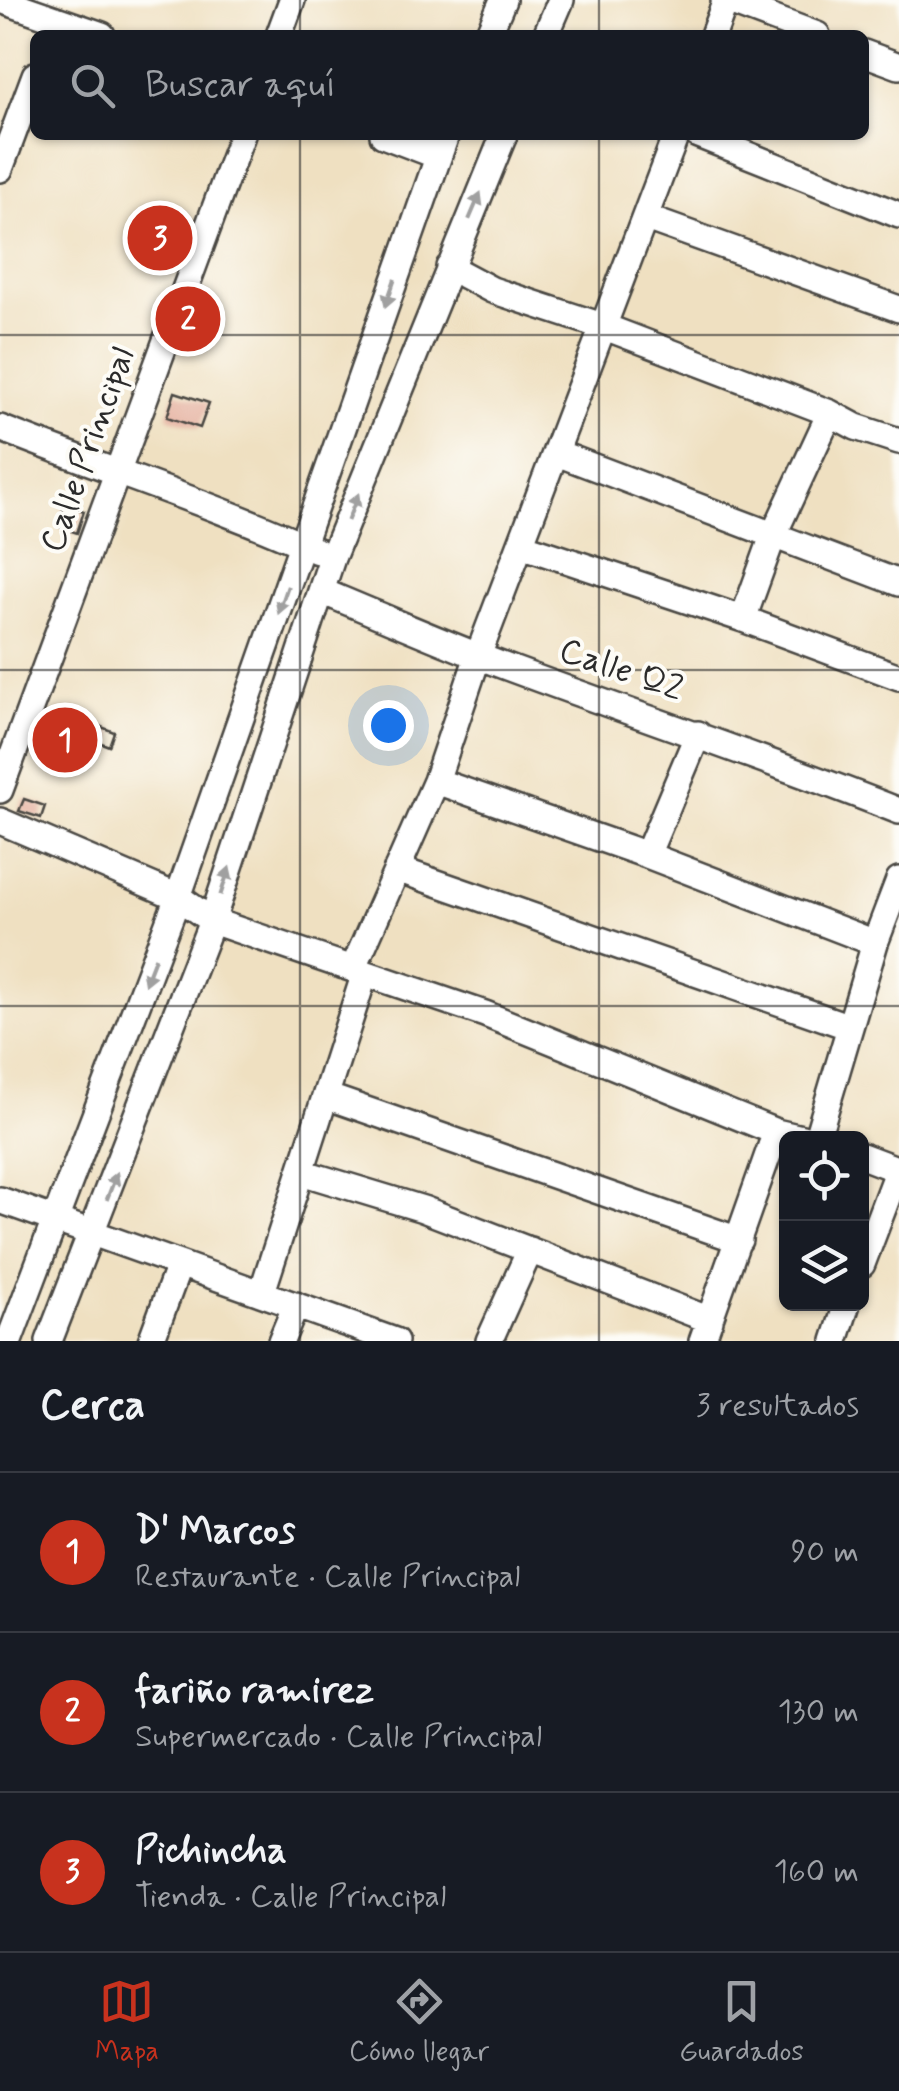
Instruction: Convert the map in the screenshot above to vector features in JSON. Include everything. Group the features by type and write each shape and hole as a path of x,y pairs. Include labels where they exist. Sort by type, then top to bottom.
{"street":[{"path":"1,0 88,30"},
{"path":"282,30 292,0"},
{"path":"490,30 503,0"},
{"path":"548,30 560,0"},
{"path":"715,30 725,0 804,30"},
{"path":"869,55 899,66"},
{"path":"0,169 30,88"},
{"name":"Calle Principal","path":"0,790 240,140"},
{"path":"8,1341 178,897 442,145 413,140"},
{"path":"49,1341 212,921 332,558 502,140"},
{"path":"262,1292 326,1096 359,971 397,869 436,781 478,656 674,140"},
{"path":"711,140 899,214"},
{"path":"646,218 899,309"},
{"path":"449,268 492,290 605,327 899,441"},
{"path":"743,619 773,536 830,413"},
{"path":"0,428 269,528 332,558"},
{"path":"556,452 899,582"},
{"path":"521,545 743,619 899,677"},
{"name":"Calle Q2","path":"321,591 478,656 899,811"},
{"path":"647,855 698,734"},
{"path":"436,781 647,855 876,943"},
{"path":"0,821 178,897 212,921 485,1014 779,1133"},
{"path":"397,869 850,1027"},
{"path":"819,1131 899,880"},
{"path":"326,1096 739,1240"},
{"path":"301,1172 423,1208 530,1250 706,1331 776,1132"},
{"path":"869,1159 898,1170 869,1246"},
{"path":"0,1200 395,1341"},
{"path":"489,1341 530,1250"},
{"path":"151,1341 179,1265"},
{"path":"280,1341 296,1305"},
{"path":"835,1341 845,1311"}],"building":[{"path":"140,217 190,236 180,259 131,240"},
{"path":"175,392 209,403 200,428 167,417"},
{"path":"65,504 84,511 77,533 57,526"},
{"path":"62,711 114,732 109,746 84,736 77,756 45,744"},
{"path":"24,799 45,806 41,818 19,811"}],"place":[{"name":"Pichincha","path":"160,238"},
{"name":"fariño ramirez","path":"188,319"},
{"name":"D' Marcos","path":"65,740"}]}
